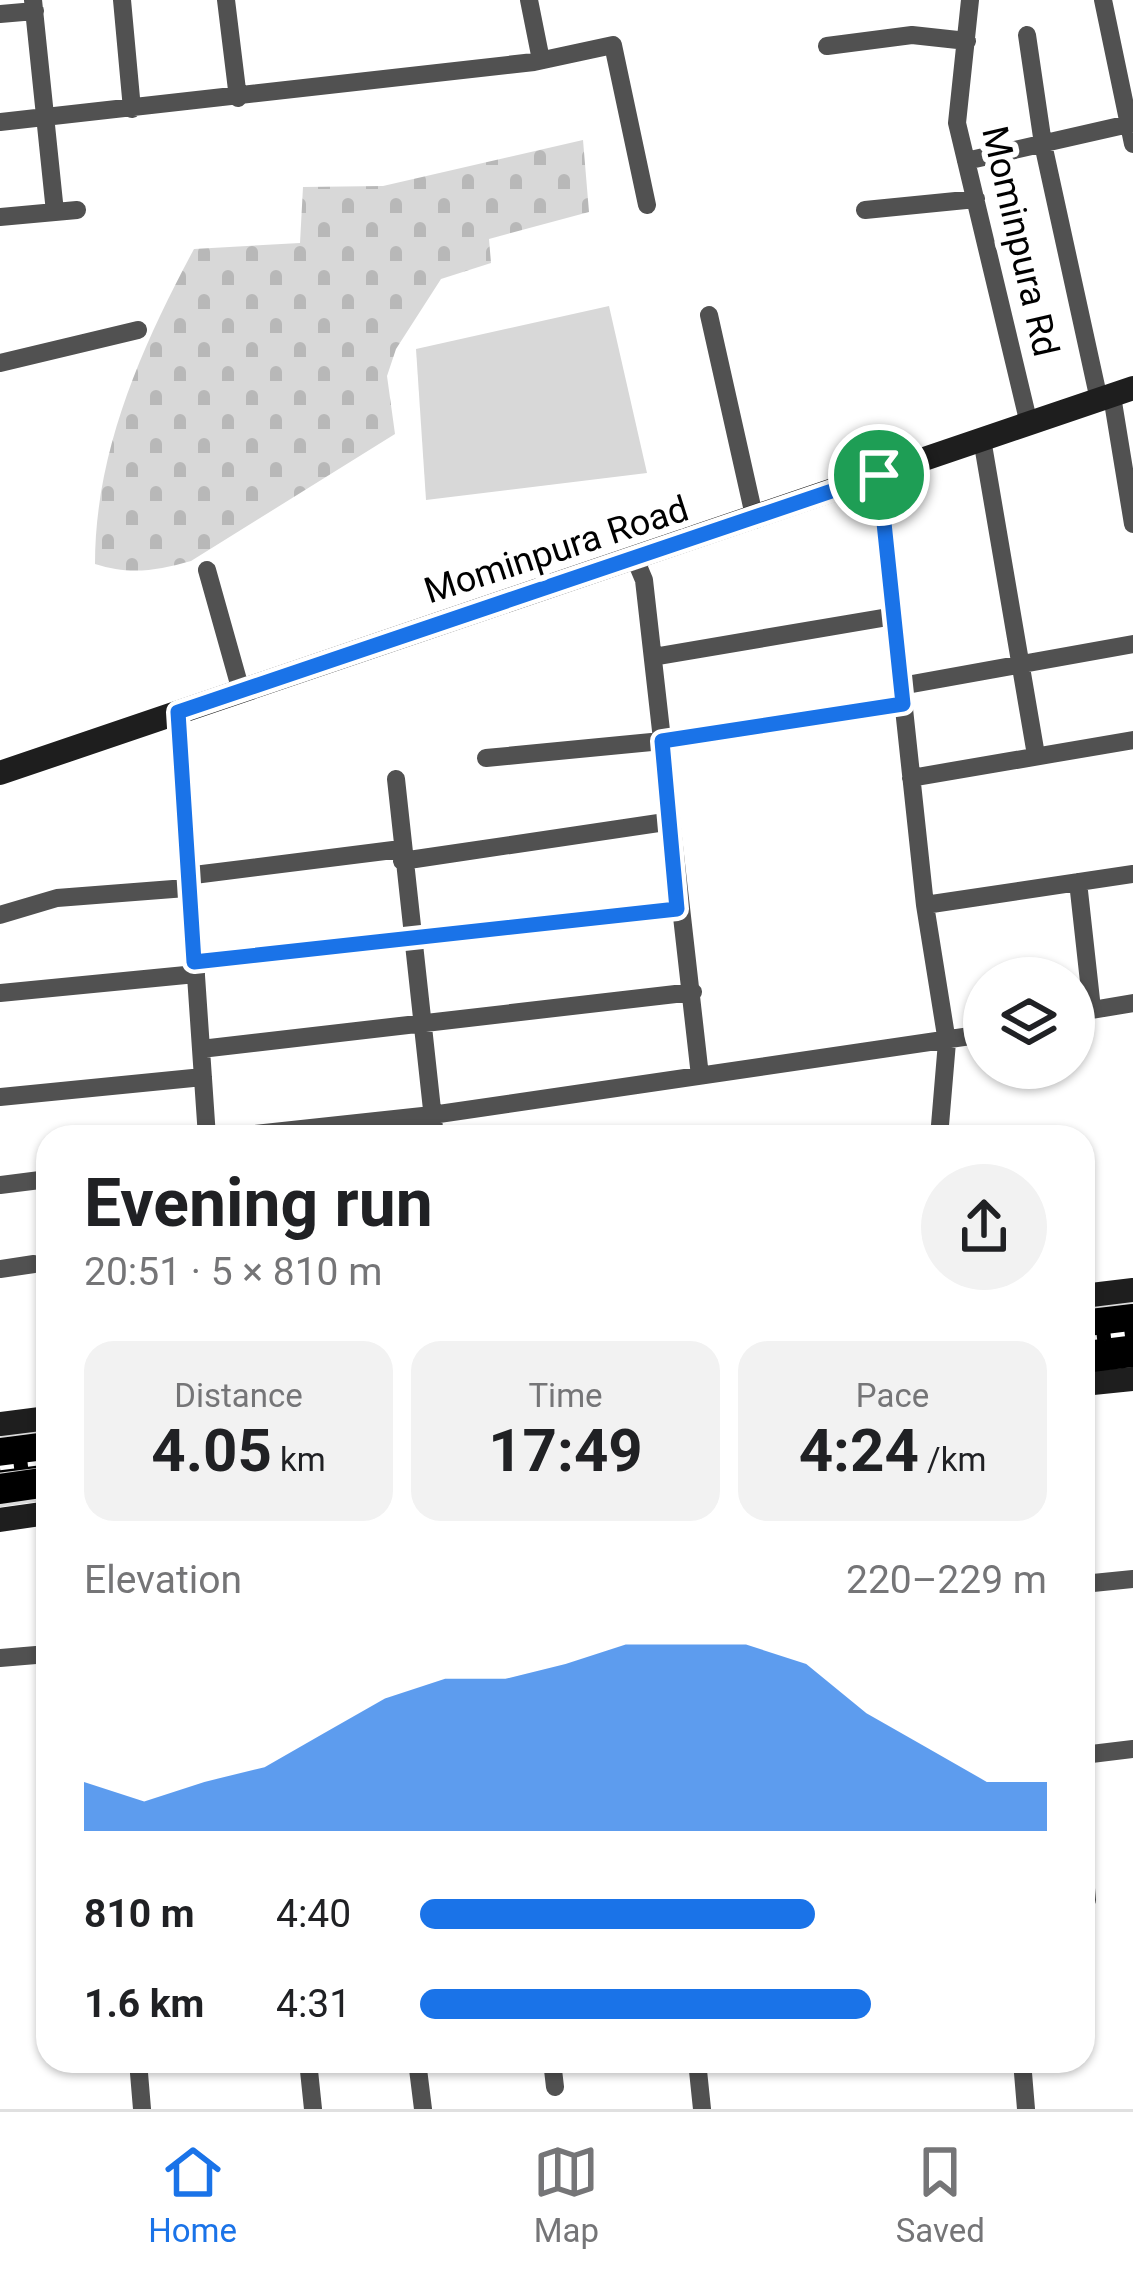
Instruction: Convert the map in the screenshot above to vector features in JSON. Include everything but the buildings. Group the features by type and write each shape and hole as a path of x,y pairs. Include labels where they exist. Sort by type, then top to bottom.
{"main road":[{"name":"Mominpura Road","path":"0,773 1115,395"},
{"path":"1095,1295 1133,1290"},
{"path":"1095,1323 1133,1318"},
{"path":"1095,1357 1133,1352"},
{"path":"1095,1383 1133,1379"},
{"path":"0,1424 36,1420"},
{"path":"0,1453 36,1449"},
{"path":"0,1489 36,1484"},
{"path":"0,1520 36,1515"}],"street":[{"path":"122,0 132,109"},
{"path":"226,0 238,98"},
{"path":"529,0 541,60"},
{"name":"Mominpura Rd","path":"970,0 957,124 1029,424"},
{"path":"966,161 1132,130 1103,0"},
{"path":"0,14 34,5 55,212"},
{"path":"827,46 912,35 967,41"},
{"path":"1027,35 1043,144 1115,395 1133,524"},
{"path":"0,122 541,60 613,45 647,205"},
{"path":"865,210 976,199"},
{"path":"0,218 77,210"},
{"path":"710,315 755,520"},
{"path":"0,363 138,330"},
{"path":"982,439 1036,755"},
{"path":"879,475 925,905 947,1042 940,1125"},
{"path":"635,561 644,580 672,821 677,909 693,992 700,1076"},
{"path":"207,570 241,691"},
{"path":"653,657 894,616"},
{"path":"486,758 662,741 1133,644"},
{"path":"178,712 206,1125"},
{"path":"911,778 1133,740"},
{"path":"396,779 433,1125"},
{"path":"0,915 57,898 672,821"},
{"path":"925,905 1133,874"},
{"path":"1078,882 1081,957"},
{"path":"0,993 413,937 677,909"},
{"path":"201,1049 693,992"},
{"path":"1095,1009 1133,1003"},
{"path":"338,1125 963,1039"},
{"path":"0,1097 202,1077"},
{"path":"0,1185 36,1180"},
{"path":"0,1269 34,1264"},
{"path":"1095,1584 1133,1579"},
{"path":"0,1658 36,1655"},
{"path":"1095,1754 1133,1749"},
{"path":"139,2073 142,2109"},
{"path":"309,2073 313,2109"},
{"path":"418,2073 423,2109"},
{"path":"554,2073 556,2087"},
{"path":"698,2073 703,2109"},
{"path":"1023,2073 1026,2109"}],"green space":[{"path":"583,140 589,212 489,239 491,263 441,279 396,349 387,376 395,434 191,561 143,570 95,564 103,481 125,400 194,249 300,243 303,187 383,186"},
{"path":"609,306 647,473 426,500 416,349"}],"railway":[{"path":"1095,1338 1133,1333"},
{"path":"0,1468 36,1464"}],"route":[{"path":"879,475 903,704 662,741 677,909 194,962 178,712 879,475"}]}
